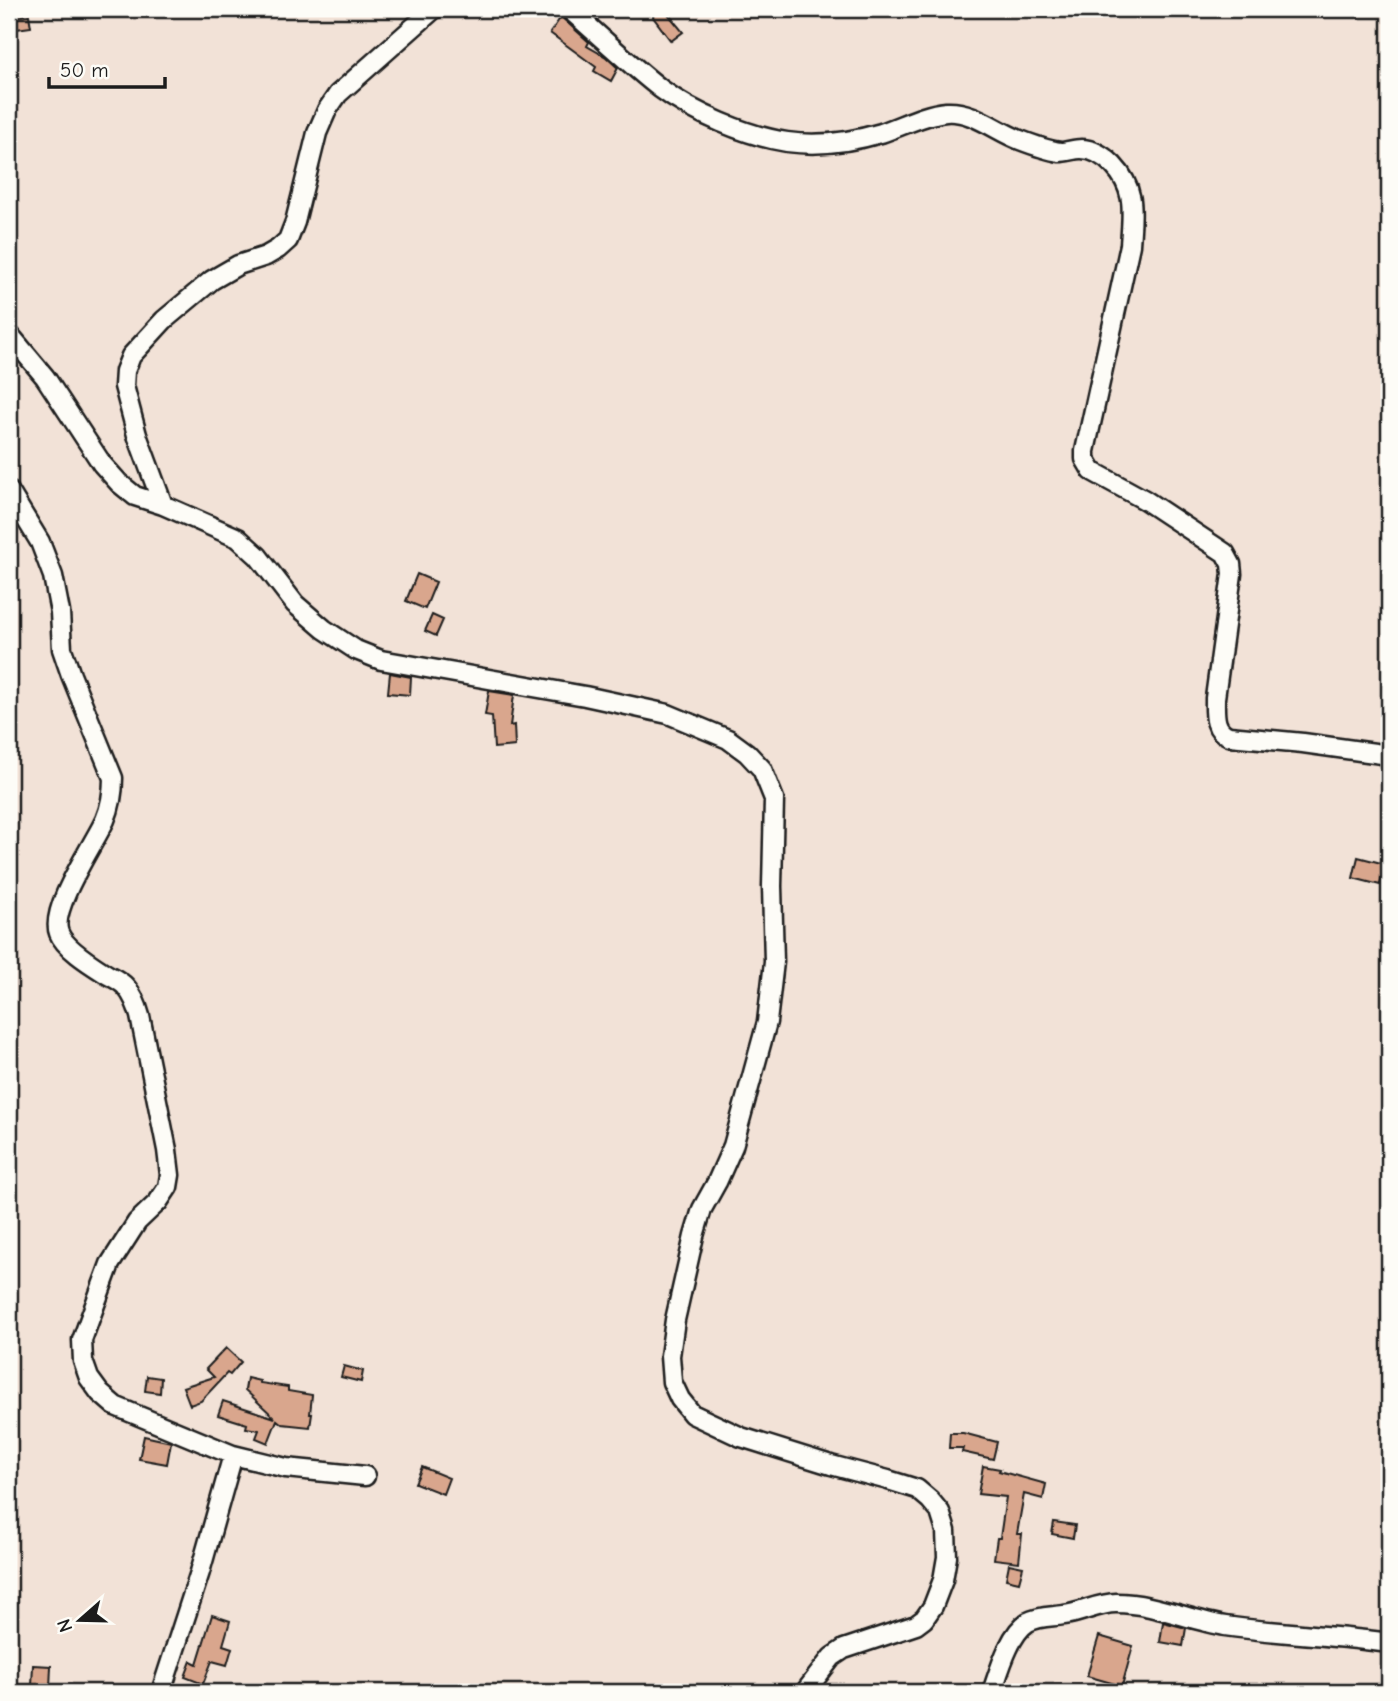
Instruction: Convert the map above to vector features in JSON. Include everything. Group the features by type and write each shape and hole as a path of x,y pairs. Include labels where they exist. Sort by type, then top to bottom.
{"street":[{"path":"163,505 137,435 124,386 125,371 131,356 164,320 212,280 238,265 265,256 288,240 317,133 327,110 338,94 434,9"},
{"path":"569,9 662,89 701,113 750,133 787,142 827,144 878,134 926,116 948,112 965,114 1044,149 1063,152 1082,149 1098,153 1108,160 1128,185 1132,216 1130,245 1085,451 1087,466 1099,476 1145,500 1229,558 1231,574 1215,698 1215,718 1222,734 1389,755"},
{"path":"9,334 45,377 102,464 119,483 135,496 163,505 238,538 258,556 295,604 324,629 356,650 381,660 584,696 668,714 727,739 747,752 762,769 774,799 774,961 767,1022 733,1146 702,1209 694,1236 675,1320 670,1356 672,1382 680,1399 692,1414 741,1437 918,1489 940,1512 946,1531 947,1557 943,1580 933,1606 924,1619 916,1625 844,1649 832,1657 805,1692"},
{"path":"9,491 40,542 53,576 60,612 62,649 113,778 113,795 105,819 59,913 59,934 69,947 96,968 125,985 135,1000 170,1175 169,1187 137,1222 110,1264 82,1340 83,1361 89,1378 100,1393 115,1405 233,1455 286,1468 365,1476"},
{"path":"161,1692 200,1572 233,1455"},
{"path":"992,1692 1010,1644 1027,1623 1039,1618 1112,1603 1129,1604 1222,1625 1389,1643"}],"building":[{"path":"655,9 664,9 683,32 671,41 653,17"},
{"path":"29,15 31,27 16,29 15,17"},
{"path":"561,17 589,42 587,46 618,68 611,81 594,71 596,67 550,33"},
{"path":"417,574 436,582 425,609 406,601"},
{"path":"432,615 443,620 436,636 425,631"},
{"path":"390,673 411,677 410,695 388,693"},
{"path":"489,691 514,695 510,726 514,725 515,746 494,748 492,716 485,715"},
{"path":"1358,857 1385,864 1380,885 1353,878"},
{"path":"226,1348 241,1362 201,1401 190,1405 183,1387 214,1377 206,1369"},
{"path":"344,1366 363,1371 361,1382 341,1377"},
{"path":"147,1376 161,1378 160,1393 145,1391"},
{"path":"247,1378 288,1387 288,1391 312,1395 310,1427 282,1424 277,1420 268,1443 256,1438 259,1430 246,1428 247,1424 218,1415 223,1401 275,1418 245,1390"},
{"path":"950,1433 963,1433 997,1442 993,1459 962,1452 963,1448 949,1448"},
{"path":"144,1436 171,1442 167,1464 139,1459"},
{"path":"983,1466 1046,1484 1043,1499 1024,1494 1017,1534 1022,1534 1019,1562 994,1559 1006,1497 978,1494"},
{"path":"422,1467 449,1478 443,1494 415,1483"},
{"path":"1054,1522 1075,1525 1073,1538 1052,1534"},
{"path":"1009,1564 1023,1567 1019,1582 1006,1579"},
{"path":"212,1615 230,1621 223,1645 232,1648 227,1665 212,1661 203,1684 185,1677 191,1661 197,1664"},
{"path":"1163,1622 1186,1628 1183,1646 1160,1642"},
{"path":"1099,1636 1133,1646 1122,1686 1087,1676"},
{"path":"33,1665 51,1666 50,1688 32,1686"}]}
